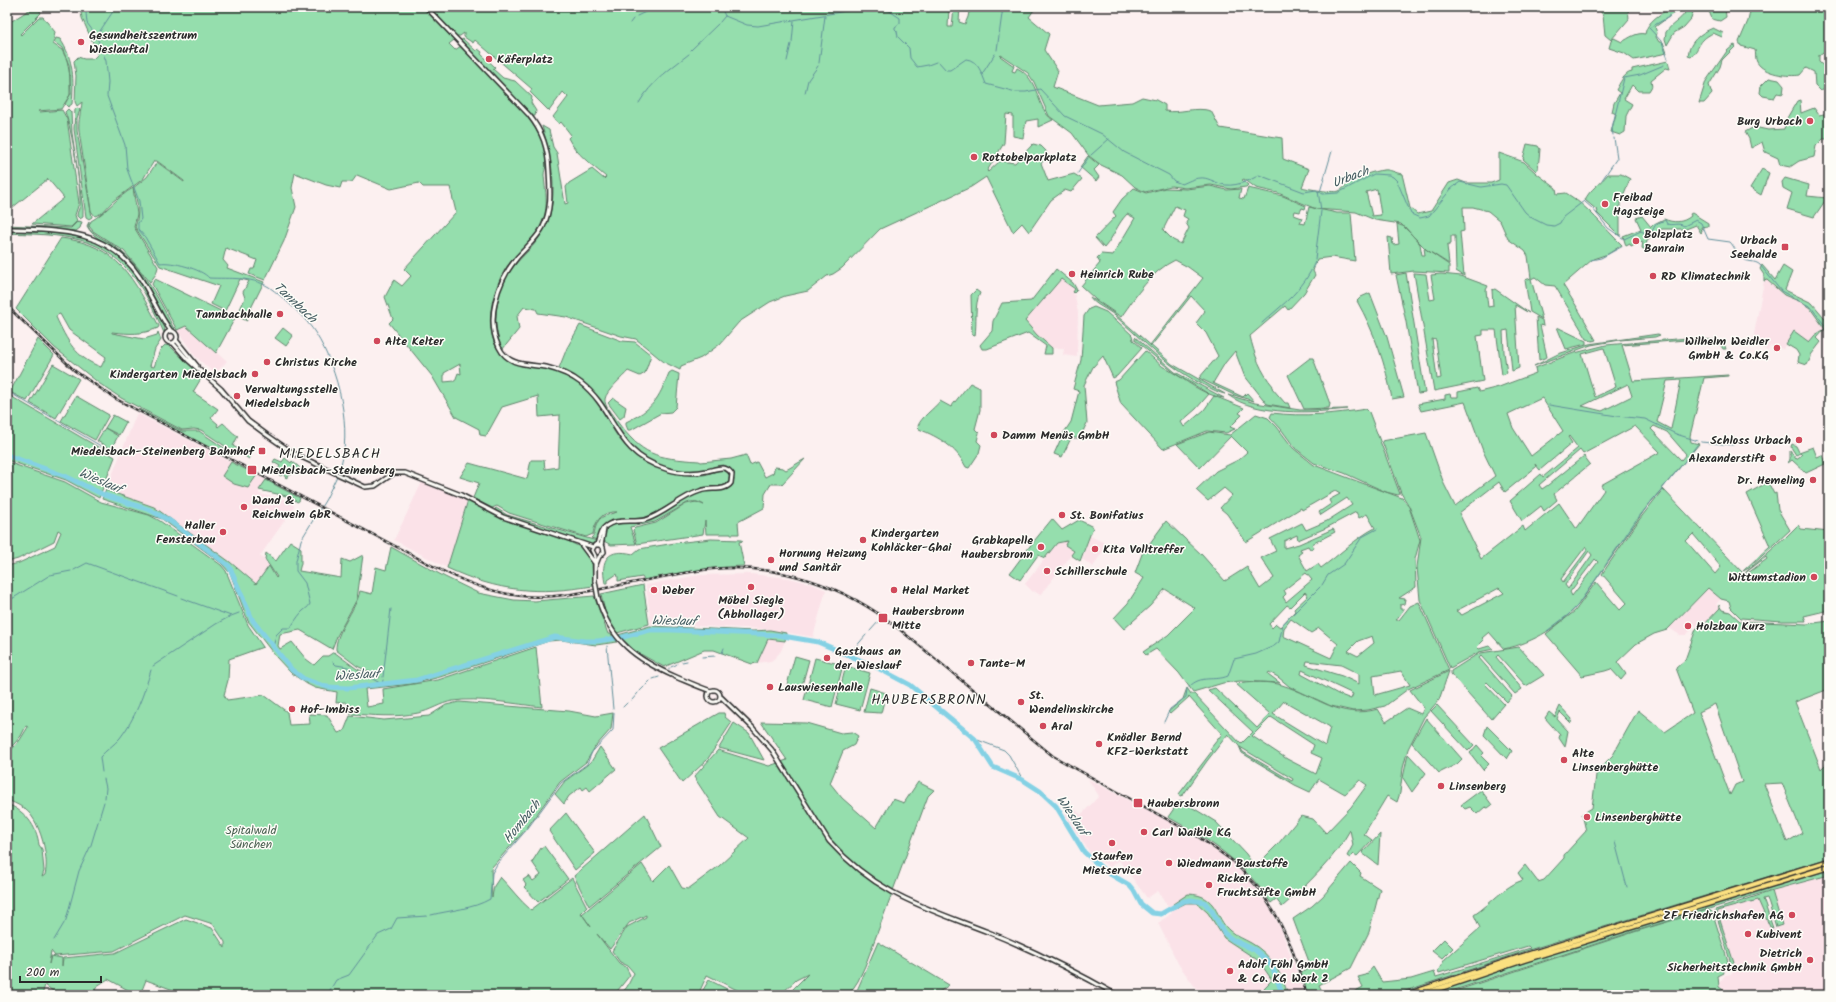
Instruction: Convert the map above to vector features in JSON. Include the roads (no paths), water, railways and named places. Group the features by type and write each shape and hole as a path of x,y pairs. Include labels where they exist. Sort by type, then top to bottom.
{"highway":[{"path":"1406,995 1520,957 1829,861"},
{"path":"1420,995 1524,960 1829,867"}],"main road":[{"path":"426,7 533,119 542,136 547,150 549,208 540,232 514,262 502,281 495,302 494,315 497,343 503,354 514,362 547,368 569,375 585,386 596,398 624,442 643,459 661,468 681,472 701,472 725,468 730,471 732,477 731,483 726,488 705,489 694,493 651,518 637,522 612,523 604,527 600,532 594,547 595,581 598,598 613,632 624,645 644,662 697,686 710,691 718,691 720,697 728,706 742,718 772,750 829,841 854,867 877,884 909,902 1017,944 1117,995"},
{"path":"7,229 85,235 99,240 110,247 133,268 150,295 169,332 176,334 176,340 203,373"},
{"path":"169,332 165,337 166,341 173,343 220,389 248,420 266,435 292,453 365,487 375,486 394,473 405,473 461,495 503,517 580,543 594,547 601,546"},
{"path":"173,343 176,340"},
{"path":"595,567 599,557 604,552 601,546 604,527"},
{"path":"580,543 594,562"},
{"path":"594,556 599,557"},
{"path":"697,686 708,695 711,701 728,706"},
{"path":"708,695 710,691"},
{"path":"717,702 720,697"}],"waterway":[{"name":"Tannbach","path":"90,7 86,13 87,23 96,35 106,61 108,82 107,96 125,145 127,169 139,201 141,219 138,223 138,229 145,237 160,263 171,263 186,266 209,278 240,279 262,283 281,296 312,328 324,348 331,365 337,382 341,401 345,438 339,471"},
{"path":"98,34 116,7"},
{"path":"637,16 656,7"},
{"name":"Urbach","path":"721,7 725,16 747,25 758,26 852,10 888,10 900,18 900,23 895,27 895,29 898,37 909,48 910,58 917,67 936,62"},
{"path":"997,50 1003,7"},
{"path":"1668,59 1662,42 1649,28 1669,17 1669,15"},
{"name":"Urbach","path":"720,22 725,16"},
{"path":"819,63 825,16"},
{"path":"630,23 633,19"},
{"path":"792,42 794,21"},
{"path":"691,50 718,24"},
{"path":"787,61 791,44"},
{"path":"639,103 655,82 689,54"},
{"path":"982,74 995,54"},
{"name":"Urbach","path":"938,61 946,70 950,70 966,59 970,60 977,65 986,84 1016,92 1026,92 1040,89 1065,116 1102,134 1124,152 1169,175 1174,181 1182,184 1195,179 1203,178 1221,184 1231,185 1246,182 1259,175 1304,192 1316,190 1323,194 1338,193 1374,174 1389,175 1397,181 1411,214 1420,218 1429,216 1451,189 1460,182 1481,187 1501,184 1506,185 1525,212 1532,218 1546,225 1554,226 1560,223 1563,217 1584,201 1593,209 1608,228 1624,239 1641,231 1647,234 1651,233 1656,224 1665,220 1667,224 1680,224 1684,226 1696,220 1701,223 1708,239 1730,242 1738,255 1746,260 1756,262 1760,265 1781,291 1811,307 1829,331"},
{"path":"1613,135 1612,128 1624,78 1640,75 1664,65"},
{"path":"805,93 808,80 818,66"},
{"path":"1602,180 1617,158 1614,138"},
{"path":"1091,155 1109,139"},
{"path":"1320,192 1332,151"},
{"path":"1078,173 1088,158"},
{"path":"1318,191 1321,210"},
{"path":"1315,259 1321,211"},
{"path":"1591,260 1601,258 1623,246"},
{"path":"1262,323 1293,296 1305,281 1315,262"},
{"path":"7,391 111,452"},
{"path":"1549,405 1645,419 1676,434 1698,441"},
{"path":"1701,442 1733,445"},
{"path":"1638,518 1697,445"},
{"name":"Wieslauf","path":"7,455 65,476 104,495 150,510 170,521 229,566 253,621 292,670 304,679 327,687 348,688 417,680 555,637 585,641 598,641 623,637 650,630 672,630 777,635 818,642 876,667 910,685 975,739 993,767 1023,780 1040,791 1056,806 1084,852 1105,871 1129,885 1141,904 1152,913 1161,914 1184,901 1191,900 1204,902 1212,911 1224,933 1233,940 1255,950 1268,961 1273,969 1283,995"},
{"name":"Tannbach","path":"273,648 276,635 283,628 291,628 300,614 310,604 305,583 296,571 296,561 301,540 326,499 337,476"},
{"path":"1605,566 1636,520"},
{"path":"1322,585 1328,575 1344,564 1362,537 1377,529"},
{"path":"74,570 87,563 178,596"},
{"path":"1579,603 1603,569"},
{"path":"7,602 50,575 71,571"},
{"path":"1189,687 1203,679 1223,678 1228,676 1234,659 1256,654 1274,646 1279,642 1283,624 1320,587"},
{"path":"181,598 231,616 239,613"},
{"path":"1547,631 1568,615 1578,605"},
{"path":"383,677 391,609"},
{"path":"153,666 216,624 231,616"},
{"path":"870,631 879,621"},
{"path":"854,649 866,635"},
{"name":"Hombach","path":"607,646 613,709"},
{"path":"722,653 724,648"},
{"path":"702,657 715,656"},
{"path":"682,662 687,661"},
{"path":"333,662 336,665 348,667 356,674 363,674 382,684 383,680"},
{"path":"102,772 100,757 120,738 130,723 142,697 151,670"},
{"path":"653,679 659,677"},
{"path":"646,685 650,681"},
{"path":"640,691 644,687"},
{"path":"1164,722 1170,709 1186,697 1187,689"},
{"path":"632,700 638,693"},
{"path":"623,707 627,703"},
{"name":"Hombach","path":"431,915 469,907 490,899 492,873 497,864 528,828 561,783 587,764 592,752 613,730 614,713"},
{"path":"975,739 1004,750 1009,755 1023,780"},
{"path":"104,779 106,788 105,798"},
{"path":"54,940 66,920 79,871 91,845 104,802"},
{"path":"1615,842 1627,887"},
{"name":"Hombach","path":"327,995 336,980 349,975 378,935 391,929 397,918 427,916"}],"railway":[{"path":"7,306 75,371 116,399 431,565 474,585 497,592 534,597 587,592 701,570 737,568 787,574 811,580 856,600 878,613 898,628 1053,756 1197,836 1234,862 1260,890 1277,917 1291,946 1307,995"}],"place":[{"name":"Gesundheitszentrum Wieslauftal","path":"81,42"},
{"name":"Käferplatz","path":"489,59"},
{"name":"Burg Urbach","path":"1810,121"},
{"name":"Rottobelparkplatz","path":"974,157"},
{"name":"Freibad Hagsteige","path":"1605,204"},
{"name":"Bolzplatz Banrain","path":"1636,241"},
{"name":"Urbach Seehalde","path":"1785,247"},
{"name":"Heinrich Rube","path":"1072,274"},
{"name":"RD Klimatechnik","path":"1653,276"},
{"name":"Tannbachhalle","path":"280,314"},
{"name":"Alte Kelter","path":"377,341"},
{"name":"Wilhelm Weidler GmbH & Co.KG","path":"1777,348"},
{"name":"Christus Kirche","path":"267,362"},
{"name":"Kindergarten Miedelsbach","path":"255,374"},
{"name":"Verwaltungsstelle Miedelsbach","path":"237,396"},
{"name":"Damm Menüs GmbH","path":"994,435"},
{"name":"Schloss Urbach","path":"1799,440"},
{"name":"Miedelsbach-Steinenberg Bahnhof","path":"262,451"},
{"name":"Alexanderstift","path":"1773,458"},
{"name":"Miedelsbach-Steinenberg","path":"252,470"},
{"name":"Dr. Hemeling","path":"1813,480"},
{"name":"Wand & Reichwein GbR","path":"244,507"},
{"name":"St. Bonifatius","path":"1062,515"},
{"name":"Haller Fensterbau","path":"223,532"},
{"name":"Kindergarten Kohläcker-Ghai","path":"863,540"},
{"name":"Grabkapelle Haubersbronn","path":"1041,547"},
{"name":"Kita Volltreffer","path":"1095,549"},
{"name":"Hornung Heizung und Sanitär","path":"771,560"},
{"name":"Schillerschule","path":"1047,571"},
{"name":"Wittumstadion","path":"1814,577"},
{"name":"Möbel Siegle (Abhollager)","path":"751,587"},
{"name":"Weber","path":"654,590"},
{"name":"Helal Market","path":"894,590"},
{"name":"Haubersbronn Mitte","path":"883,618"},
{"name":"Holzbau Kurz","path":"1688,626"},
{"name":"Gasthaus an der Wieslauf","path":"827,658"},
{"name":"Tante-M","path":"971,663"},
{"name":"Lauswiesenhalle","path":"770,687"},
{"name":"St. Wendelinskirche","path":"1021,702"},
{"name":"Hof-Imbiss","path":"292,709"},
{"name":"Aral","path":"1043,726"},
{"name":"Knödler Bernd KFZ-Werkstatt","path":"1099,744"},
{"name":"Alte Linsenberghütte","path":"1564,760"},
{"name":"Linsenberg","path":"1441,786"},
{"name":"Haubersbronn","path":"1138,803"},
{"name":"Linsenberghütte","path":"1587,817"},
{"name":"Carl Waible KG","path":"1144,832"},
{"name":"Staufen Mietservice","path":"1112,843"},
{"name":"Wiedmann Baustoffe","path":"1169,863"},
{"name":"Ricker Fruchtsäfte GmbH","path":"1209,885"},
{"name":"ZF Friedrichshafen AG","path":"1792,915"},
{"name":"Kubivent","path":"1748,934"},
{"name":"Dietrich Sicherheitstechnik GmbH","path":"1810,960"},
{"name":"Adolf Föhl GmbH & Co. KG Werk 2","path":"1230,971"}],"district":[{"name":"MIEDELSBACH","path":"330,453"},
{"name":"HAUBERSBRONN","path":"929,699"}],"park label":[{"name":"Spitalwald Sünchen","path":"251,837"}]}
